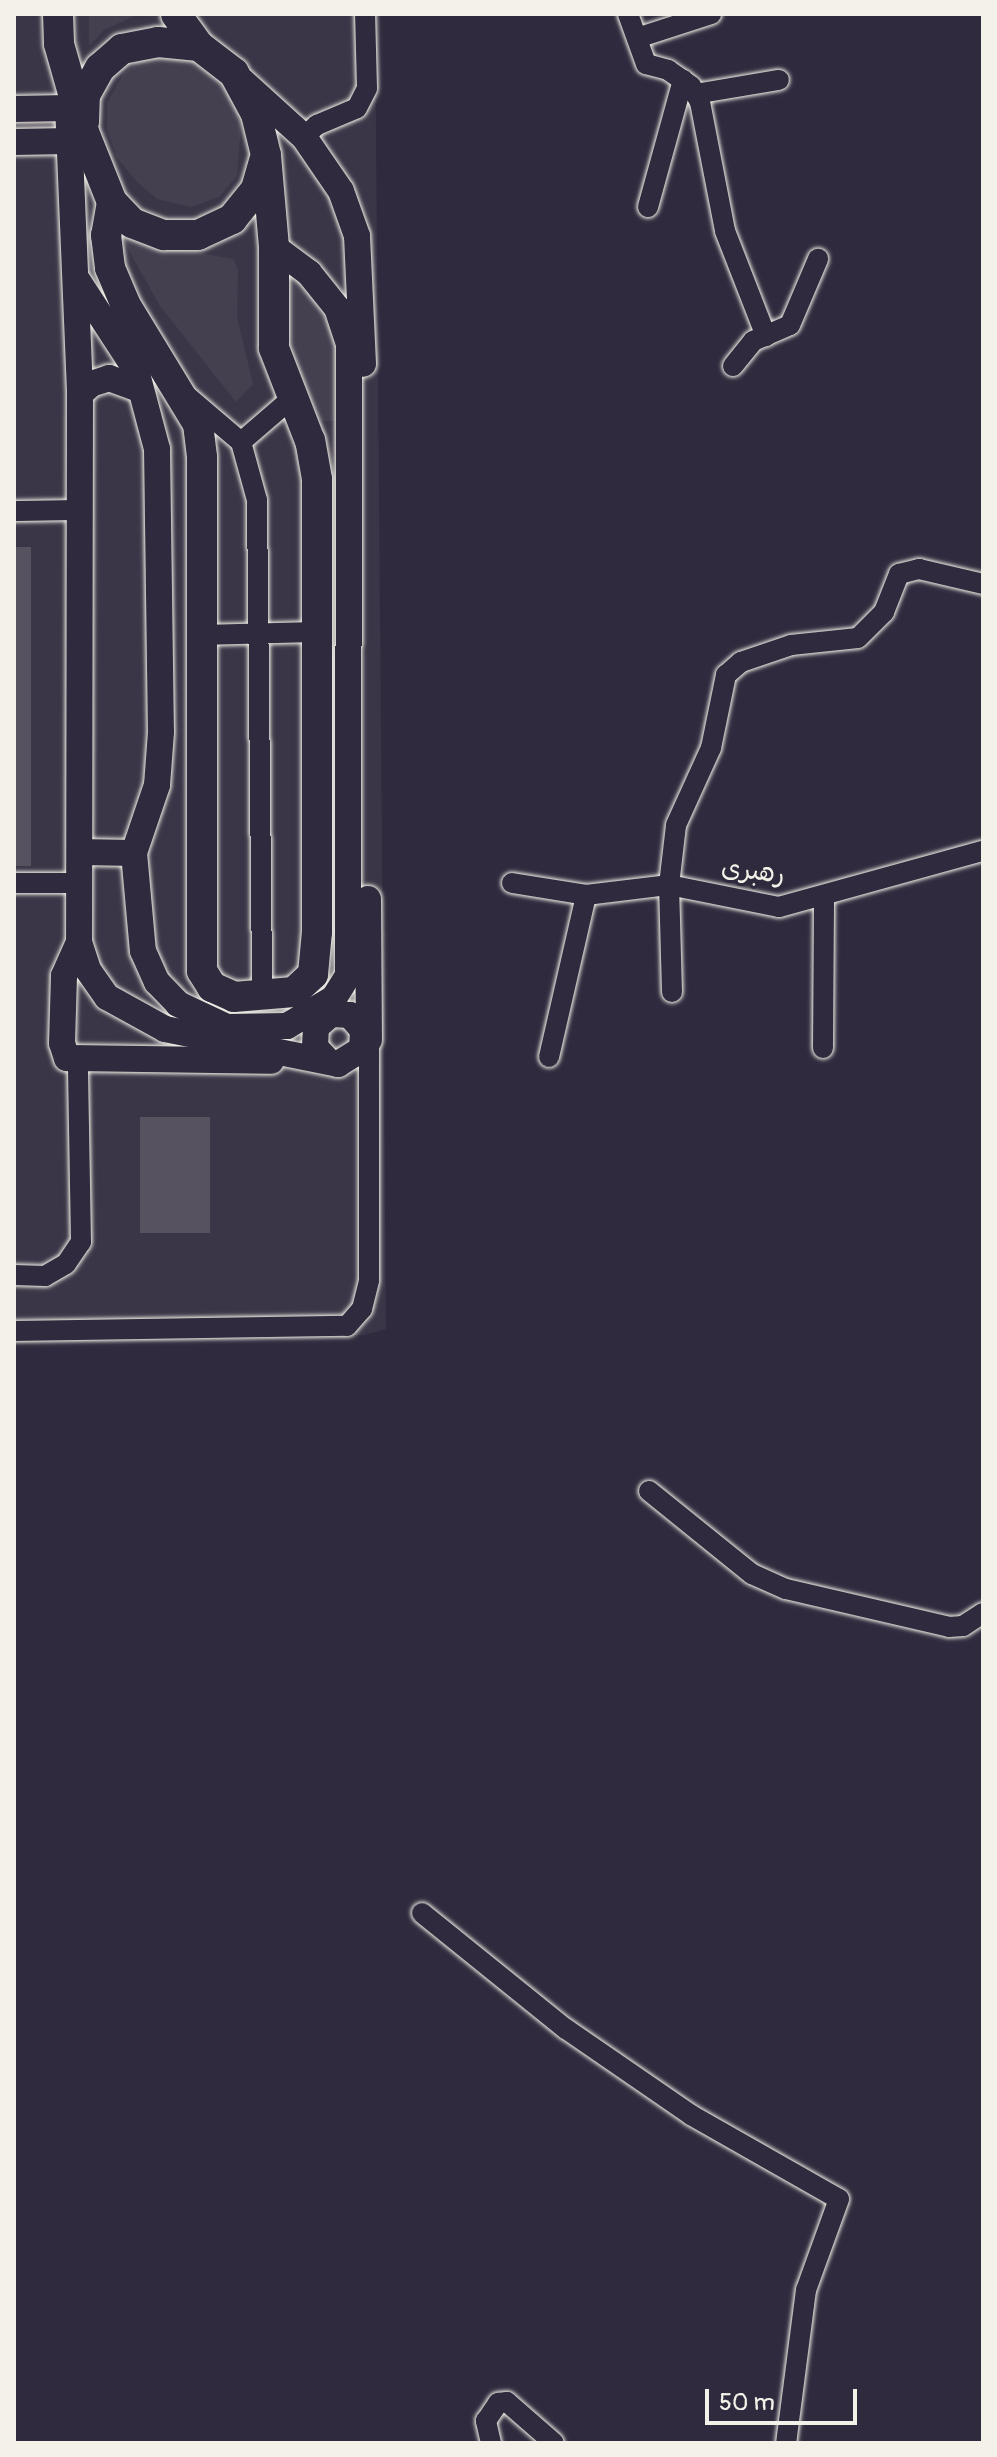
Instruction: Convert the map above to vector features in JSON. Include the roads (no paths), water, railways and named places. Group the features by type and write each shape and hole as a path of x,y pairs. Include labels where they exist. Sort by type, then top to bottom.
{"highway":[{"path":"58,14 72,115 112,202 132,223 164,235 198,235 232,219 256,189 266,155"},
{"path":"112,202 106,235 110,268 125,304 182,393 198,424 202,457 202,971 212,987 234,997 294,992 313,974 317,932 314,632 317,479 310,441 274,348 274,247 266,155 256,114 234,73 199,46 176,14"},
{"path":"72,115 100,68 122,49 158,42 199,46"}],"main road":[{"path":"79,942 64,976 62,1043 67,1058 78,1062 328,1061 356,1057 367,1040 364,398 357,236 341,191 304,137 234,73"},
{"path":"14,109 72,115"},
{"path":"14,142 72,115"},
{"path":"72,115 80,394 79,942 88,970 107,997 132,1014 165,1029 328,1061"},
{"path":"274,247 309,273 337,308 364,398"},
{"path":"78,281 120,341 153,421 157,449 161,732 157,785 134,853 143,951 157,982 178,1004 227,1027 256,1031 299,1021 334,998 348,976 349,340"},
{"path":"80,394 91,384 109,378 139,389"},
{"path":"80,852 134,853"},
{"path":"328,1061 320,1055 313,1037 322,1019 350,1015 367,1040"}],"street":[{"path":"304,137 317,125 357,108 367,88 365,14"},
{"path":"628,14 646,64 689,87 779,80"},
{"path":"637,38 682,18 711,14"},
{"path":"648,207 689,87"},
{"path":"689,87 711,138 725,231 766,336"},
{"path":"733,366 753,341 790,325 798,314 818,259"},
{"path":"182,393 241,442 257,500 262,997"},
{"path":"241,442 292,398"},
{"path":"14,511 80,510"},
{"path":"672,992 669,885 676,825 711,748 726,675 741,662 791,645 858,638 884,612 899,574 919,569 983,584"},
{"path":"202,635 314,632"},
{"name":"رهبری","path":"512,883 586,895 669,885 779,907 983,851"},
{"path":"14,883 79,883"},
{"path":"549,1057 586,895"},
{"path":"823,1048 824,895"},
{"path":"14,1331 347,1326 362,1309 369,1280 367,1040"},
{"path":"14,1275 45,1276 66,1264 81,1242 78,1062"},
{"path":"649,1491 752,1574 786,1589 949,1627 963,1626 983,1613"},
{"path":"422,1913 566,2029 691,2115 839,2199 806,2290 786,2443"},
{"path":"491,2443 486,2421 498,2403 507,2402 554,2443"}]}
